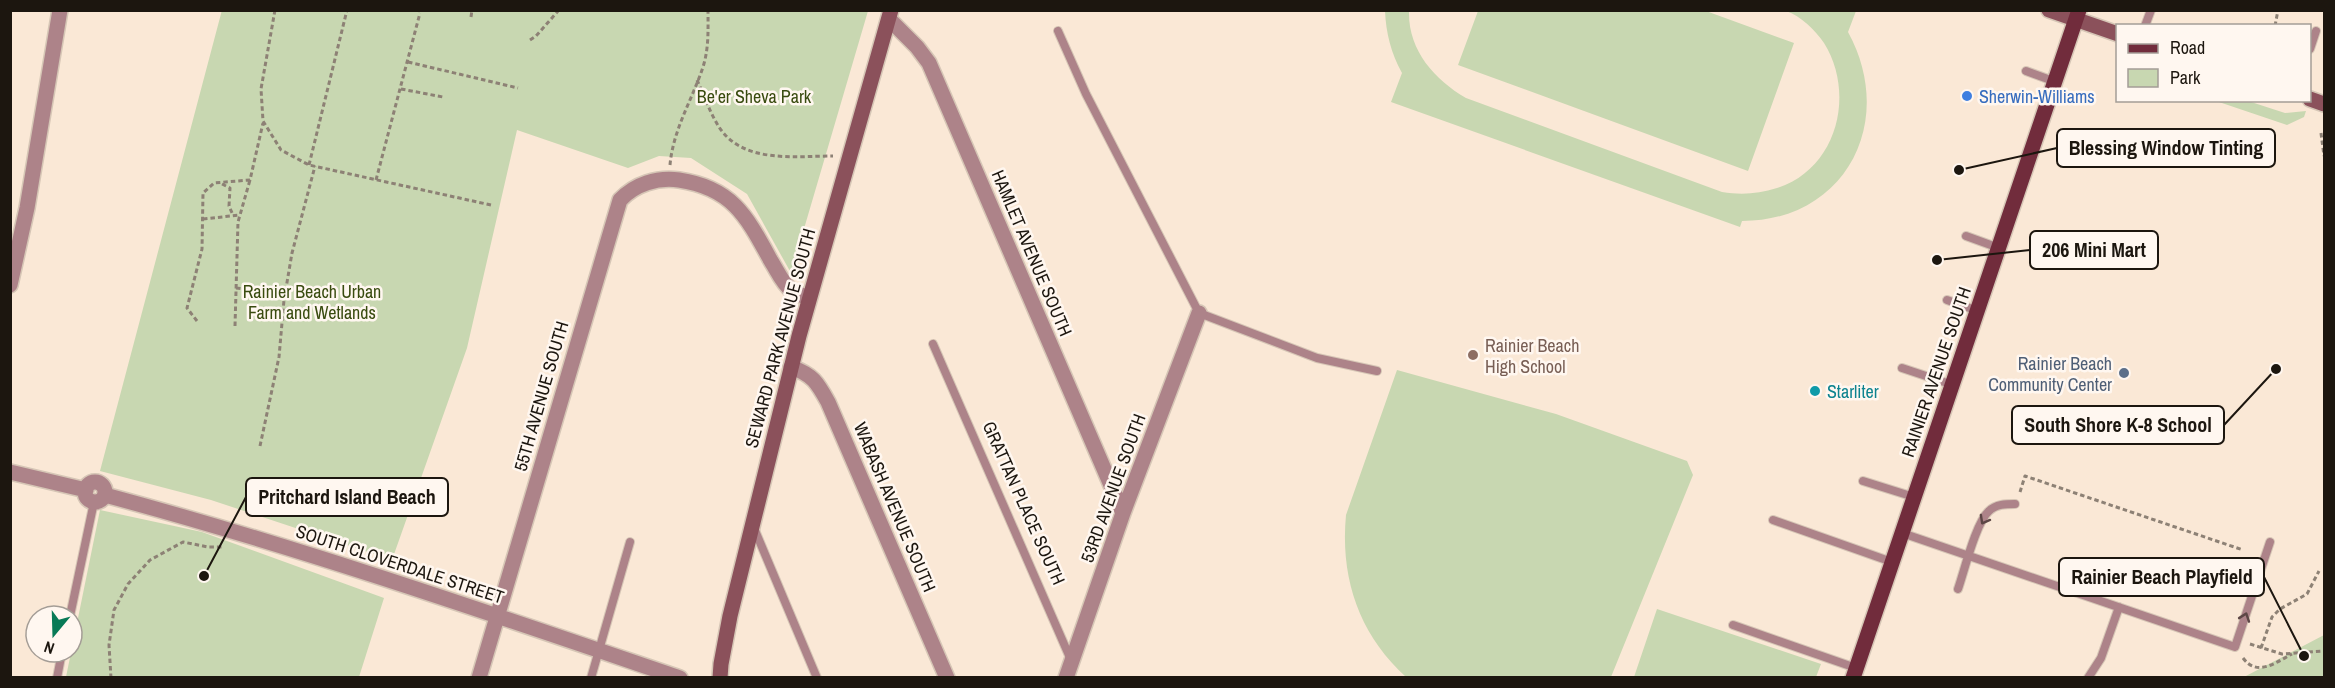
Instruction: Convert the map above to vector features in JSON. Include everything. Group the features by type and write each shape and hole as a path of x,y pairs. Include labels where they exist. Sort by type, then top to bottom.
{"main road":[{"name":"RAINIER AVENUE SOUTH","path":"1854,673 2078,15"}],"street":[{"path":"10,285 27,208 60,10"},
{"path":"2049,10 2078,15 2116,33"},
{"name":"SEWARD PARK AVENUE SOUTH","path":"720,678 720,664 730,616 791,367 890,15"},
{"name":"HAMLET AVENUE SOUTH","path":"890,15 929,63 1122,513"},
{"name":"55TH AVENUE SOUTH","path":"479,678 620,200 629,190 645,183 668,178 691,182 729,198 742,211 782,282 794,292 809,298"},
{"name":"53RD AVENUE SOUTH","path":"1066,678 1122,513 1199,313"},
{"name":"WABASH AVENUE SOUTH","path":"791,367 809,374 819,384 947,678"},
{"name":"SOUTH CLOVERDALE STREET","path":"10,472 241,533 367,572 680,678"},
{"name":"GRATTAN PLACE SOUTH","path":"1072,661 1079,678"}],"lane":[{"path":"1059,31 1086,94 1199,313 1317,358 1377,371"},
{"path":"2311,46 2316,31"},
{"path":"2026,71 2056,82"},
{"path":"1965,236 1999,248"},
{"path":"1947,300 1978,311"},
{"name":"GRATTAN PLACE SOUTH","path":"933,344 1072,661"},
{"path":"1902,368 1953,385"},
{"path":"1863,481 1914,497"},
{"path":"72,604 95,496"},
{"path":"1958,589 1982,520 1989,510 2001,504 2015,504"},
{"path":"1773,520 1892,562"},
{"path":"752,524 817,678"},
{"path":"1902,533 2119,607 2236,643 2270,542"},
{"path":"591,678 630,542"},
{"path":"2231,578 2255,586"},
{"path":"2088,678 2101,658 2119,607"},
{"path":"1733,625 1854,673"}],"path":[{"path":"235,326 240,215 263,121 261,89 275,10"},
{"path":"309,165 347,10"},
{"path":"471,17 472,10"},
{"path":"530,40 559,10"},
{"path":"668,178 672,145 703,66 708,43 708,10"},
{"path":"376,180 402,89 420,13"},
{"path":"408,62 518,88"},
{"path":"697,80 719,127 734,142 766,156 849,157"},
{"path":"402,89 443,98"},
{"path":"263,121 281,150 309,165 491,205"},
{"path":"2321,134 2325,156"},
{"path":"260,446 279,357 285,294 292,253 315,166"},
{"path":"197,321 187,308 202,249 203,193 214,183 250,180"},
{"path":"220,182 230,188 229,206 232,216"},
{"path":"203,219 240,215"},
{"path":"237,288 285,294"},
{"path":"2019,493 2025,476 2243,550"},
{"path":"111,678 109,645 114,610 128,585 150,560 183,542 208,547 234,547 241,533"},
{"path":"2261,648 2272,617 2280,609 2307,594 2319,571"},
{"path":"2236,643 2282,654 2325,651"},
{"path":"2236,643 2248,664 2258,669 2270,666 2294,653"}],"green space":[{"name":"Rainier Beach Urban Farm and Wetlands","path":"222,10 868,11 791,273 747,194 691,158 659,156 628,168 517,130 467,348 392,560 211,500 100,471"},
{"path":"1385,11 1409,11 1413,38 1425,62 1443,82 1466,98 1722,192 1743,194 1777,188 1798,178 1814,164 1827,147 1835,127 1839,106 1839,84 1834,63 1816,33 1802,20 1786,11 1856,11 1848,32 1862,66 1867,99 1863,131 1852,160 1834,185 1809,204 1778,217 1742,221 1740,227 1391,102 1402,73 1390,43"},
{"path":"1478,11 1706,11 1794,43 1748,171 1458,65"},
{"path":"2219,102 2251,102 2285,113 2306,111 2304,117 2287,125"},
{"path":"1397,370 1556,414 1687,461 1693,475 1611,677 1406,677 1376,642 1356,604 1350,583 1346,561 1346,515"},
{"path":"100,510 202,532 384,598 359,677 66,677 69,664 84,664 84,604 81,604"},
{"path":"1657,609 1821,664 1816,677 1634,677"},
{"path":"2324,635 2324,677 2244,677"}],"place":[{"name":"Sherwin-Williams","path":"1967,96"},
{"name":"Blessing Window Tinting","path":"1959,170"},
{"name":"206 Mini Mart","path":"1937,260"},
{"name":"Rainier Beach High School","path":"1473,355"},
{"name":"South Shore K-8 School","path":"2276,369"},
{"name":"Rainier Beach Community Center","path":"2124,373"},
{"name":"Starliter","path":"1815,391"},
{"name":"Pritchard Island Beach","path":"204,576"},
{"name":"Rainier Beach Playfield","path":"2304,656"}],"park label":[{"name":"Be'er Sheva Park","path":"754,96"}]}
